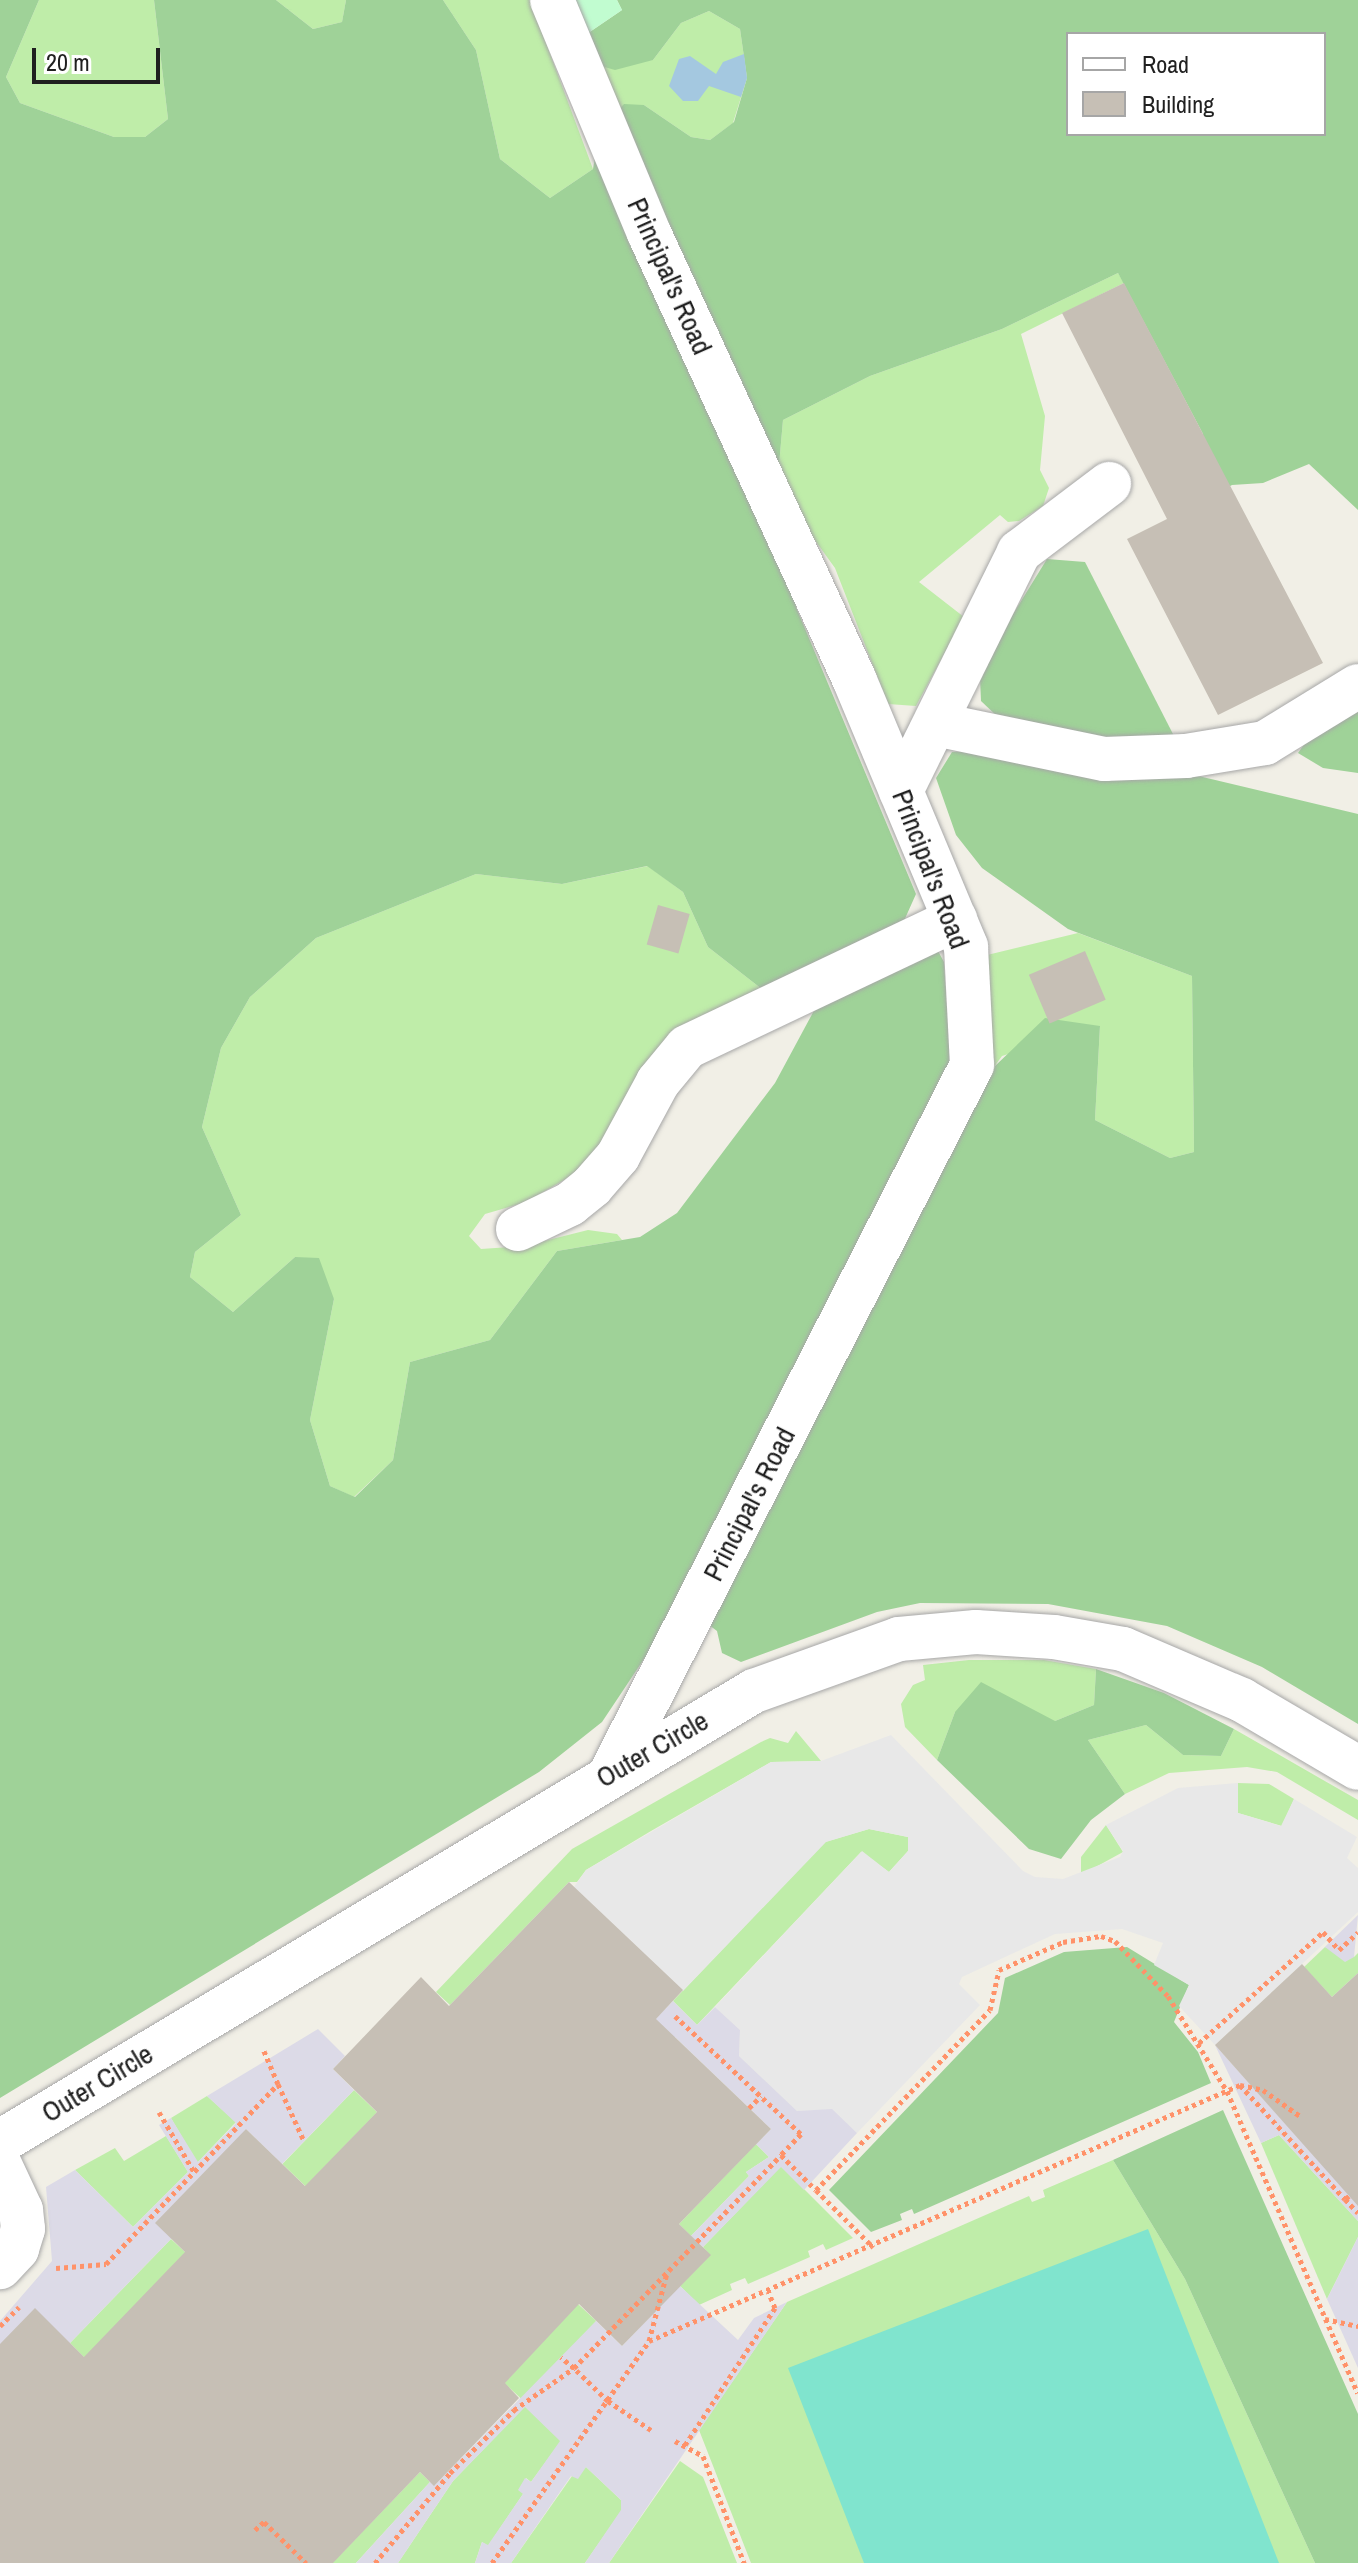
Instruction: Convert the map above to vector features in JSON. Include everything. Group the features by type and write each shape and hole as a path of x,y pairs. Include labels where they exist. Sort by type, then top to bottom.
{"street":[{"name":"Principal's Road","path":"552,0 649,233 901,791 966,947 972,1065 612,1771"},
{"path":"901,791 1019,552 1109,484"},
{"path":"935,724 1104,759 1186,756 1265,743 1358,686"},
{"path":"518,1229 570,1204 592,1186 618,1156 658,1082 687,1047 955,920"},
{"name":"Outer Circle","path":"0,2142 612,1771 754,1691 820,1663 899,1639 976,1632 1054,1637 1123,1649 1242,1700 1358,1768"},
{"path":"0,2165 21,2210 23,2229 17,2249 15,2281"}],"path":[{"path":"1199,2043 1323,1932 1339,1950 1358,1932"},
{"path":"816,2190 990,2010 999,1970 1063,1942 1101,1936 1115,1941 1168,1996 1227,2091 1358,2393"},
{"path":"375,2563 450,2473 519,2406 574,2368 801,2134 675,2016"},
{"path":"263,2049 304,2141"},
{"path":"49,2275 59,2265 106,2264 278,2084"},
{"path":"1240,2085 1347,2197 1358,2213"},
{"path":"649,2341 873,2247 1240,2085 1275,2095 1300,2116"},
{"path":"749,2108 761,2096"},
{"path":"159,2112 194,2172"},
{"path":"781,2155 873,2247"},
{"path":"492,2563 649,2341 667,2272"},
{"path":"0,2326 15,2281"},
{"path":"685,2445 775,2308 768,2291"},
{"path":"1325,2319 1358,2326"},
{"path":"561,2357 608,2401 651,2430"},
{"path":"675,2441 703,2456 744,2563"},
{"path":"255,2530 264,2522 306,2563"}],"green space":[{"path":"0,0 39,0 6,77 20,103 114,137 145,137 168,119 154,0 276,0 313,29 342,22 346,0 443,0 476,50 500,159 550,198 593,169 600,129 624,104 644,105 691,137 710,140 734,122 747,78 740,29 709,11 681,23 653,60 615,70 587,62 575,42 622,10 617,0 1358,0 1358,510 1309,464 1263,483 1232,485 1202,501 1203,434 1118,273 1002,329 870,376 783,420 777,488 796,607 916,894 899,932 767,993 708,947 683,892 647,866 562,884 476,874 316,938 250,997 221,1048 202,1127 241,1215 195,1252 190,1277 233,1312 295,1257 319,1258 334,1299 310,1420 330,1486 355,1497 393,1460 410,1362 490,1340 557,1251 640,1237 677,1213 775,1083 824,992 938,951 944,962 947,1007 980,1069 994,1067 1045,1018 1100,1026 1095,1120 1170,1158 1194,1152 1192,976 1068,929 982,868 956,835 936,778 952,752 992,749 1169,769 1358,814 1358,1724 1262,1667 1167,1626 1048,1604 920,1603 877,1612 741,1662 722,1653 717,1631 697,1616 650,1650 602,1722 539,1772 0,2098"},
{"path":"39,0 154,0 168,119 145,137 114,137 20,103 6,77"},
{"path":"276,0 346,0 342,22 313,29"},
{"path":"443,0 530,0 593,169 550,198 500,159 476,50"},
{"path":"565,0 617,0 622,10 575,42"},
{"path":"709,11 740,29 747,78 733,123 710,140 691,137 644,105 611,118 587,62 653,60 681,23"},
{"path":"1118,273 1124,283 1021,334 1045,416 1040,470 1049,488 1043,506 1019,521 1008,522 1000,515 919,582 964,617 916,706 888,704 835,568 777,488 783,420 870,376 1002,329"},
{"path":"1047,559 1085,562 1174,736 1101,747 1001,720 981,701 980,677 1000,635"},
{"path":"1358,712 1358,773 1323,768 1298,753 1308,739"},
{"path":"648,866 683,892 708,947 767,993 595,1162 526,1202 485,1214 469,1236 481,1249 524,1246 588,1230 617,1234 622,1240 557,1251 490,1340 410,1362 393,1460 354,1497 330,1486 310,1420 334,1299 295,1257 233,1312 190,1277 195,1252 241,1215 202,1127 221,1048 250,997 316,938 476,874 562,884"},
{"path":"1078,933 1192,976 1194,1152 1170,1158 1095,1120 1100,1026 1002,1056 994,1067 980,1069 983,956"},
{"path":"969,1660 1044,1660 1096,1669 1094,1705 1055,1721 955,1712 937,1760 905,1727 901,1704 913,1685 925,1680 923,1665"},
{"path":"1096,1669 1164,1693 1234,1729 1221,1756 1183,1755 1146,1725 1088,1740 1125,1794 1091,1820 1061,1859 1029,1849 937,1760 955,1712 981,1682 1055,1721 1094,1705"},
{"path":"1146,1725 1183,1755 1221,1756 1234,1729 1358,1800 1358,1820 1277,1772 1247,1767 1169,1773 1125,1794 1088,1740"},
{"path":"796,1731 821,1761 771,1762 586,1870 577,1882 569,1882 450,2005 436,1992 572,1849 761,1742 770,1738 788,1743"},
{"path":"1238,1783 1269,1784 1294,1799 1282,1826 1238,1813"},
{"path":"1106,1825 1123,1852 1081,1875 1081,1857"},
{"path":"869,1829 908,1837 908,1851 889,1872 861,1852 697,2025 673,2001 825,1842"},
{"path":"1127,1947 1189,1985 1174,2022 1198,2052 1211,2083 914,2214 912,2209 900,2214 902,2220 871,2232 829,2190 998,2013 1005,1978 1064,1952"},
{"path":"1325,1947 1354,1957 1358,1953 1358,1973 1332,1997 1304,1967"},
{"path":"354,2090 377,2112 305,2186 282,2164"},
{"path":"207,2096 236,2122 197,2163 171,2118"},
{"path":"1223,2110 1358,2414 1358,2563 1315,2563 1185,2279 1113,2160"},
{"path":"1279,2135 1358,2221 1358,2237 1327,2299 1261,2143"},
{"path":"166,2136 188,2172 133,2227 75,2170 115,2148 124,2161"},
{"path":"756,2144 769,2157 746,2172 749,2176 691,2236 679,2224"},
{"path":"1113,2160 1185,2279 1315,2563 751,2563 699,2430 787,2302 1029,2196 1032,2202 1045,2197 1043,2190"},
{"path":"781,2166 853,2238 826,2250 823,2244 808,2251 810,2257 748,2284 745,2278 730,2284 732,2290 699,2305 680,2286 710,2255 703,2247"},
{"path":"171,2239 185,2252 208,2483 70,2343"},
{"path":"578,2304 596,2321 523,2400 504,2383"},
{"path":"525,2406 561,2441 531,2482 526,2478 523,2494 488,2546 482,2542 475,2563 398,2563 453,2481"},
{"path":"680,2461 703,2477 737,2563 609,2563"},
{"path":"586,2467 621,2500 622,2510 585,2563 511,2563 572,2476"},
{"path":"420,2472 430,2482 356,2563 320,2563 341,2554"}],"shaded area":[{"path":"744,54 747,78 741,97 709,86 698,101 683,101 669,86 679,59 690,56 716,74 723,62"},
{"path":"891,1735 1023,1871 1035,1877 1063,1879 1120,1857 1123,1851 1106,1825 1178,1788 1238,1783 1238,1813 1281,1826 1294,1799 1357,1837 1347,1858 1358,1868 1358,1912 1215,2045 1179,2006 1189,1985 1154,1965 1163,1943 1122,1929 1055,1934 962,1977 959,1984 980,2005 857,2133 832,2110 797,2111 739,2056 740,2030 715,2007 862,1851 889,1872 908,1851 908,1837 869,1829 826,1842 683,1991 574,1887 586,1870 771,1762 821,1761"},
{"path":"1358,1915 1354,1957 1345,1962 1325,1947 1304,1967"},
{"path":"673,2001 697,2025 715,2007 740,2030 739,2056 797,2111 832,2109 857,2133 804,2190 781,2167 703,2247 691,2236 749,2176 746,2172 769,2157 756,2144 771,2129 675,2037 640,2035"},
{"path":"318,2029 345,2056 333,2069 354,2090 282,2164 246,2129 171,2239 70,2343 0,2344 0,2321 52,2261 46,2187 75,2170 133,2227 188,2172 159,2125 171,2118 198,2162 236,2123 207,2096"},
{"path":"1215,2045 1358,2205 1358,2221 1279,2135 1261,2143"},
{"path":"1148,2229 1279,2563 864,2563 788,2368"},
{"path":"1358,2237 1358,2368 1327,2299"},
{"path":"680,2286 738,2340 754,2318 787,2302 609,2563 585,2563 621,2510 621,2500 586,2467 578,2479 571,2476 511,2563 475,2563 482,2542 488,2545 523,2494 518,2490 525,2478 531,2482 560,2441 525,2407 453,2481 398,2563 356,2563 430,2482 435,2485 596,2321 622,2346"}],"building":[{"path":"1124,283 1323,663 1218,715 1127,539 1167,519 1062,313"},
{"path":"658,905 690,914 678,954 647,944"},
{"path":"1085,951 1106,1000 1050,1024 1029,975"},
{"path":"569,1882 683,1990 656,2019 771,2129 679,2224 711,2255 622,2346 579,2304 505,2383 519,2398 434,2486 420,2472 333,2563 0,2563 0,2344 35,2308 84,2357 185,2252 155,2223 246,2129 305,2186 377,2112 333,2069 421,1977 449,2006"},
{"path":"1302,1964 1332,1997 1358,1973 1358,2206 1215,2045"}]}
